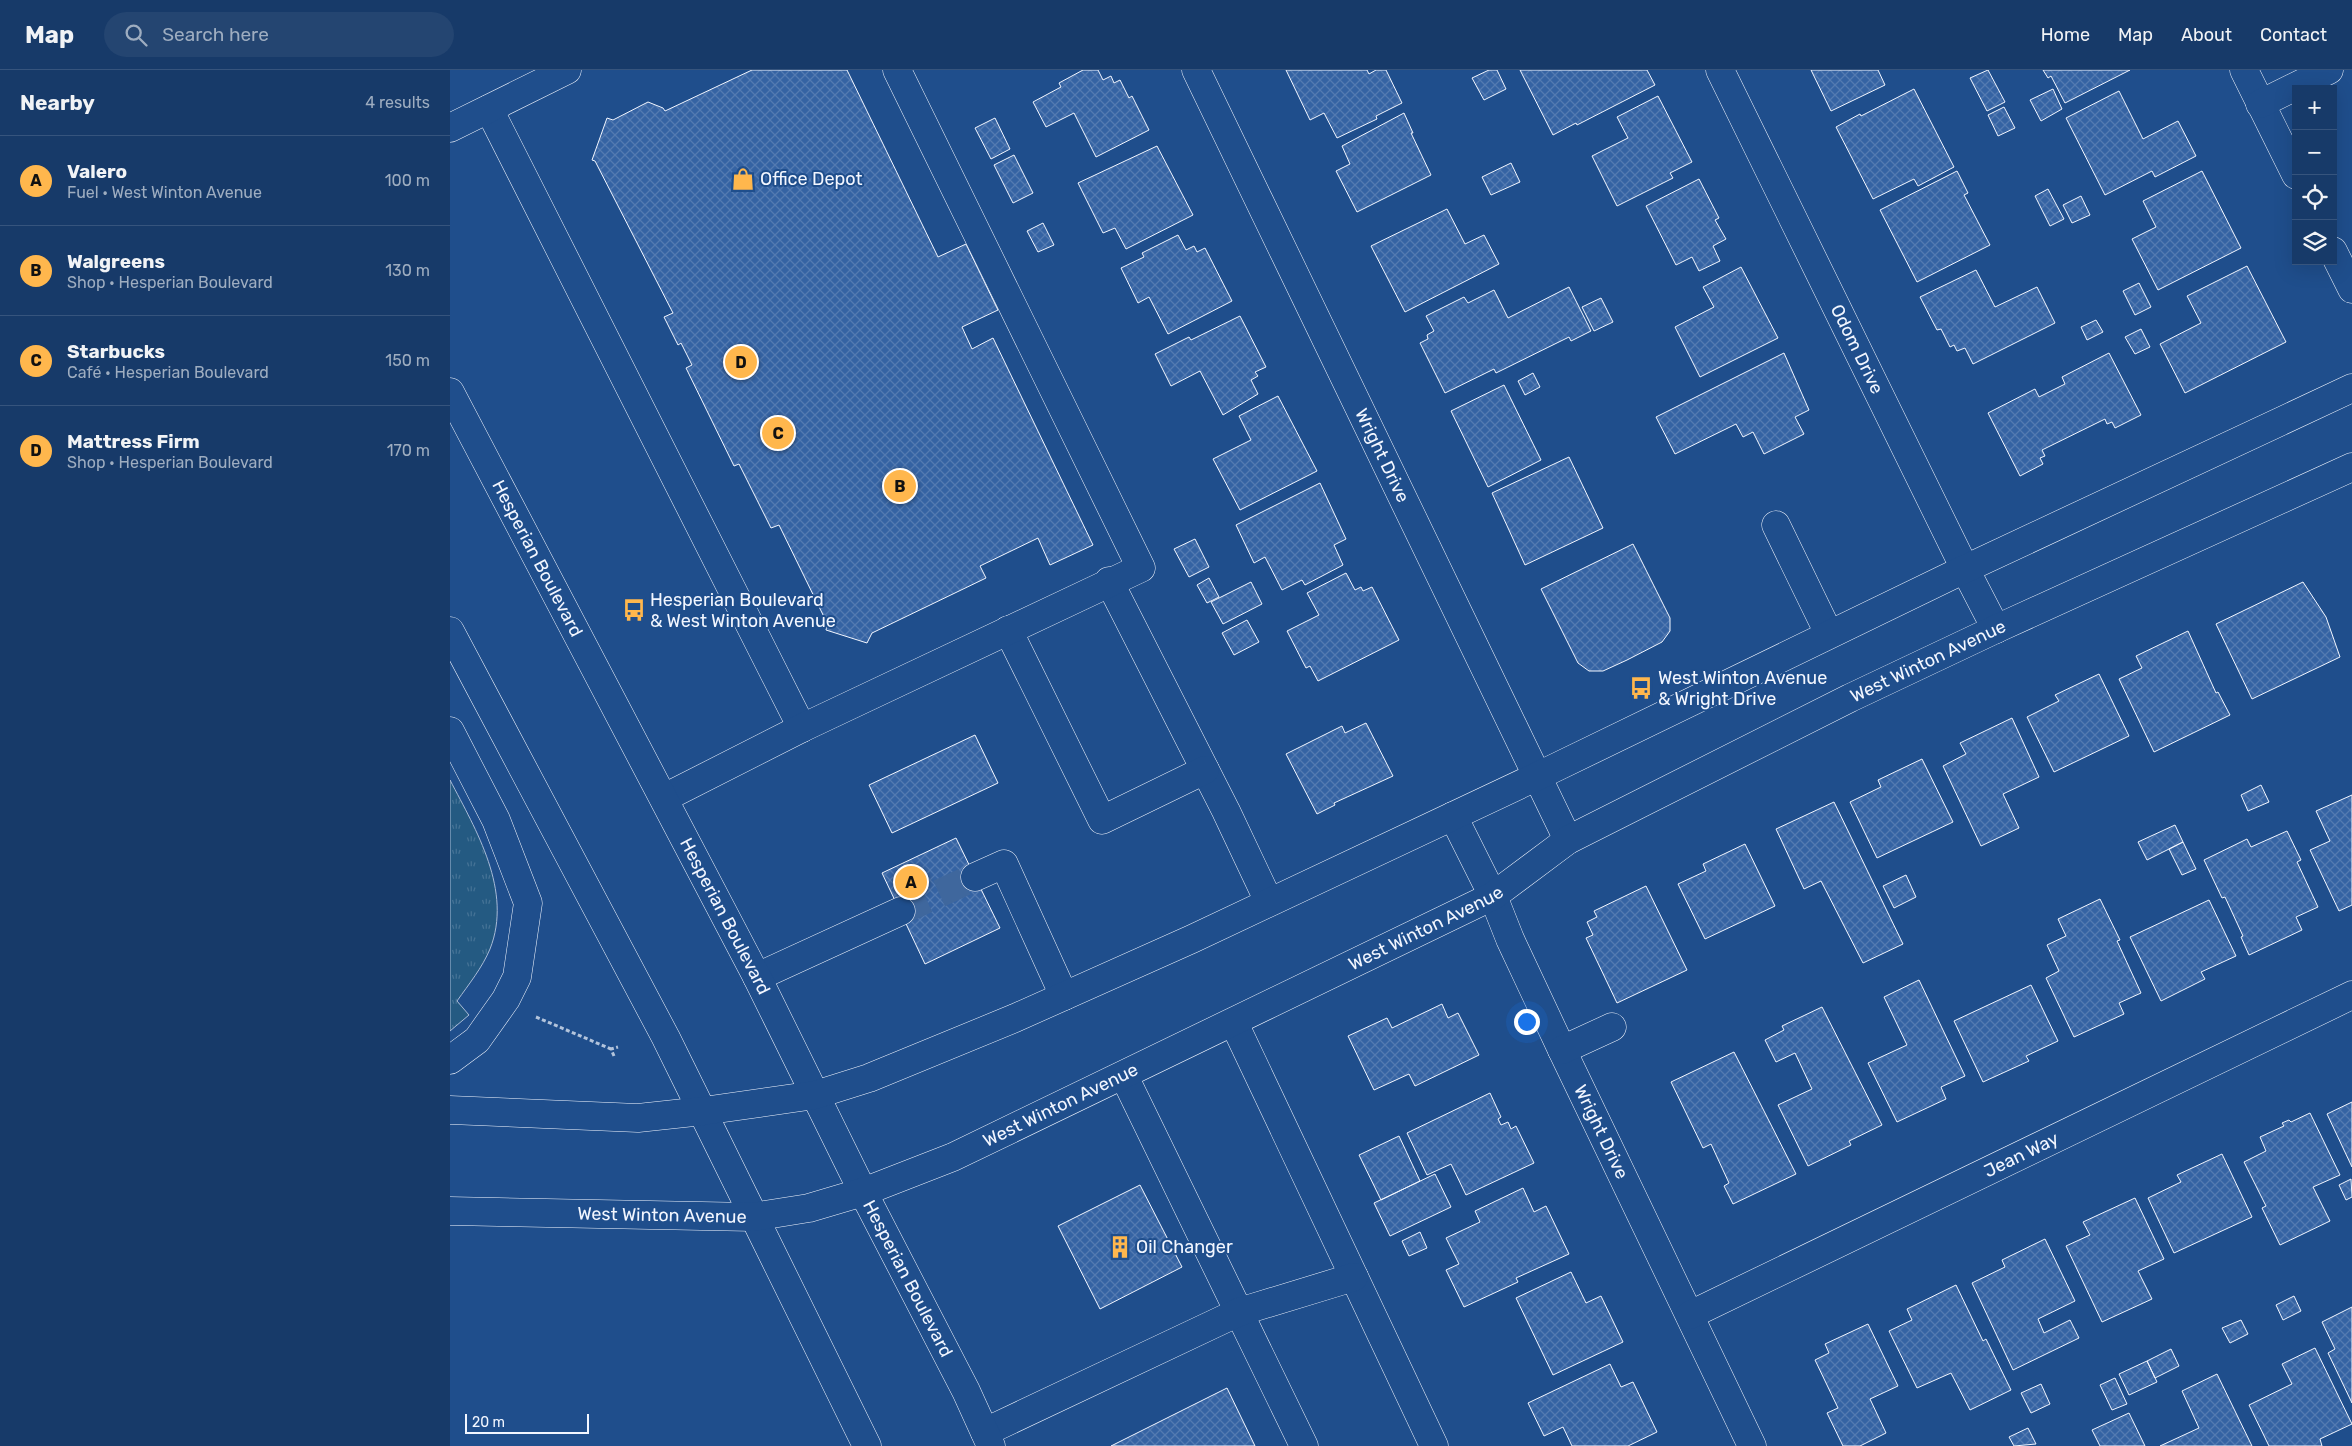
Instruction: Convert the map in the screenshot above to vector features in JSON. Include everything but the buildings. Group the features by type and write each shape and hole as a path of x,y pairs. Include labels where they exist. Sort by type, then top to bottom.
{"main road":[{"path":"450,128 567,70"},
{"path":"664,798 802,728 1109,581 1141,568 896,70"},
{"name":"Wright Drive","path":"1196,70 1568,840"},
{"name":"Odom Drive","path":"1720,70 1965,569 1996,628"},
{"path":"2244,70 2296,175"},
{"path":"2260,104 2329,70"},
{"path":"489,109 802,728"},
{"path":"2337,259 2352,288"},
{"path":"450,1110 638,1118 815,1095 869,1078 1064,996 1269,902 1538,776 1965,569 2352,388"},
{"name":"Hesperian Boulevard","path":"450,393 757,976 863,1192 966,1391 988,1439"},
{"name":"West Winton Avenue","path":"450,1211 753,1216 809,1208 863,1192 953,1157 1234,1023 1493,896 1568,840 1850,698 1996,628 2352,467"},
{"path":"1776,525 1829,634"},
{"path":"1109,581 1205,770 1269,902"},
{"path":"1008,630 1102,820 1205,770"},
{"path":"450,631 703,1111 867,1446"},
{"path":"450,731 496,820 528,903 517,977 506,998 477,1040 450,1060"},
{"name":"Wright Drive","path":"1453,816 1493,896 1510,939 1562,1050 1752,1446"},
{"path":"976,877 1004,864 1064,996"},
{"path":"757,976 901,911"},
{"name":"Jean Way","path":"1690,1315 2352,995"},
{"path":"1234,1023 1434,1446"},
{"path":"1562,1050 1612,1027"},
{"path":"1124,1076 1304,1446"},
{"path":"988,1439 1239,1312 1354,1277"}],"path":[{"path":"534,1016 611,1049 618,1047"},
{"path":"611,1049 614,1056"}],"green space":[{"path":"450,780 480,840 488,861 497,905 496,927 490,949 457,1001 469,1015 450,1031"}],"tunnel":[{"path":"901,911 975,877"}],"place":[{"name":"Office Depot","path":"743,179"},
{"name":"Mattress Firm","path":"741,362"},
{"name":"Starbucks","path":"778,433"},
{"name":"Walgreens","path":"900,486"},
{"name":"Hesperian Boulevard & West Winton Avenue","path":"634,610"},
{"name":"West Winton Avenue & Wright Drive","path":"1641,688"},
{"name":"Valero","path":"911,882"},
{"name":"Oil Changer","path":"1120,1247"}]}
